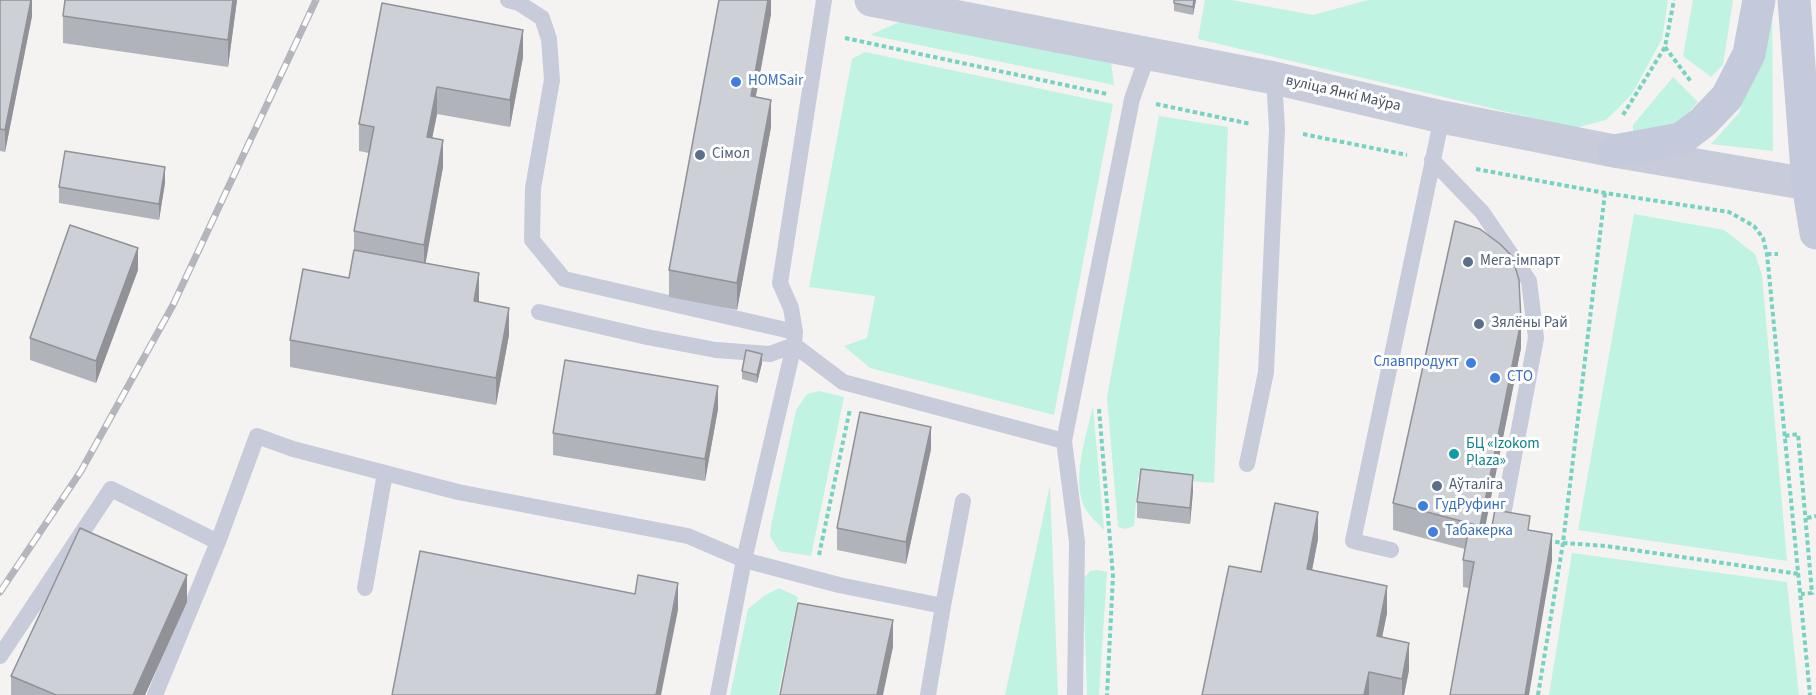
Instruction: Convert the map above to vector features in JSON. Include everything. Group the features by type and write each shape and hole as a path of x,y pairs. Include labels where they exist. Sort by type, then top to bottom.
{"main road":[{"path":"1614,152 1680,139 1703,122 1727,97 1749,54 1759,0"},
{"path":"1794,0 1816,233"}],"street":[{"name":"вуліца Янкі Маўра","path":"871,0 1274,78 1442,117 1614,152 1812,184"}],"lane":[{"path":"508,0 519,3 542,18 549,39 552,80 533,188 532,240 564,279 795,339 843,381 1064,441"},
{"path":"718,695 744,560 795,339 791,308 780,283 824,0"},
{"path":"1075,695 1077,542 1064,441 1132,99 1148,54"},
{"path":"1247,464 1266,372 1277,129 1274,78"},
{"path":"1391,550 1353,541 1442,117"},
{"path":"1432,160 1482,212 1529,281 1536,338 1503,515"},
{"path":"539,312 646,337 716,350 770,354 795,339"},
{"path":"154,695 218,542 257,436 293,449 458,492 688,536 744,560 839,585 943,606"},
{"path":"364,588 385,473"},
{"path":"0,656 111,489 218,542"},
{"path":"928,695 963,501"}],"path":[{"path":"1620,119 1665,47 1674,0"},
{"path":"818,33 1432,160 1605,193 1729,212 1754,226 1763,238 1767,254 1810,695"},
{"path":"1665,47 1696,88"},
{"path":"1538,695 1563,543 1605,193"},
{"path":"1767,254 1778,254"},
{"path":"1099,402 1113,576 1107,695"},
{"path":"814,579 851,403"},
{"path":"1785,436 1798,434 1807,518 1812,593 1801,594"},
{"path":"1807,518 1816,516"},
{"path":"1541,539 1606,546 1799,574"}],"green space":[{"path":"1205,0 1232,0 1313,15 1368,0 1668,0 1662,39 1632,94 1606,120 1575,128 1198,39"},
{"path":"1693,0 1733,0 1723,65 1711,77 1683,56"},
{"path":"1772,0 1773,151 1711,144 1739,113"},
{"path":"915,15 1110,54 1114,85 870,35"},
{"path":"865,52 1113,104 1054,415 870,368 844,346 867,338 875,296 809,287 852,59"},
{"path":"1673,77 1698,102 1664,138 1633,137 1633,125"},
{"path":"1159,116 1228,127 1214,483 1138,477 1134,526 1125,529 1118,527 1107,397"},
{"path":"1634,214 1724,230 1755,254 1762,275 1787,561 1578,530"},
{"path":"819,391 844,397 811,556 779,551 770,536 796,410 807,394"},
{"path":"1093,407 1104,530 1085,508 1079,485 1081,458"},
{"path":"1050,485 1058,695 1005,695"},
{"path":"1572,553 1787,582 1799,695 1549,695"},
{"path":"1090,571 1107,572 1099,695 1087,695 1083,579"},
{"path":"779,588 798,597 778,695 730,695 748,609"}],"building":[{"path":"0,0 31,0 5,130 0,129"},
{"path":"65,0 233,0 228,40 63,16"},
{"path":"719,0 768,0 751,96 771,100 737,283 669,270"},
{"path":"1174,0 1194,0 1193,7 1174,3"},
{"path":"382,3 523,30 510,100 437,87 427,137 443,140 424,245 354,231 374,127 359,124"},
{"path":"65,151 165,167 159,204 59,187"},
{"name":"БЦ «Izokom Plaza»","path":"1455,221 1480,229 1500,244 1512,256 1519,280 1521,321 1480,526 1393,503"},
{"path":"70,225 138,248 96,361 30,338"},
{"path":"354,250 479,273 474,301 509,308 496,378 290,340 303,269 349,278"},
{"path":"746,350 762,354 757,375 742,371"},
{"path":"565,360 718,386 705,459 553,433"},
{"path":"860,412 931,427 906,542 837,528"},
{"path":"1141,469 1193,475 1190,508 1137,502"},
{"path":"1275,503 1318,512 1307,569 1387,586 1377,636 1409,643 1402,679 1369,672 1364,695 1202,695 1229,566 1261,572"},
{"path":"1495,510 1530,516 1528,530 1552,534 1525,695 1450,695 1474,562 1463,560 1469,527 1491,531"},
{"path":"80,528 187,575 133,695 56,695 11,676"},
{"path":"420,551 635,594 638,575 678,583 656,695 392,695"},
{"path":"798,603 893,620 877,695 780,695"}],"railway":[{"path":"0,592 81,471 173,305 316,0"}],"place":[{"name":"HOMSair","path":"736,82"},
{"name":"Сімол","path":"700,155"},
{"name":"Мега-імпарт","path":"1468,262"},
{"name":"Зялёны Рай","path":"1479,324"},
{"name":"Славпродукт","path":"1471,363"},
{"name":"СТО","path":"1495,378"},
{"name":"БЦ «Izokom Plaza»","path":"1454,454"},
{"name":"Аўталіга","path":"1437,486"},
{"name":"ГудРуфинг","path":"1423,506"},
{"name":"Табакерка","path":"1433,532"}]}
